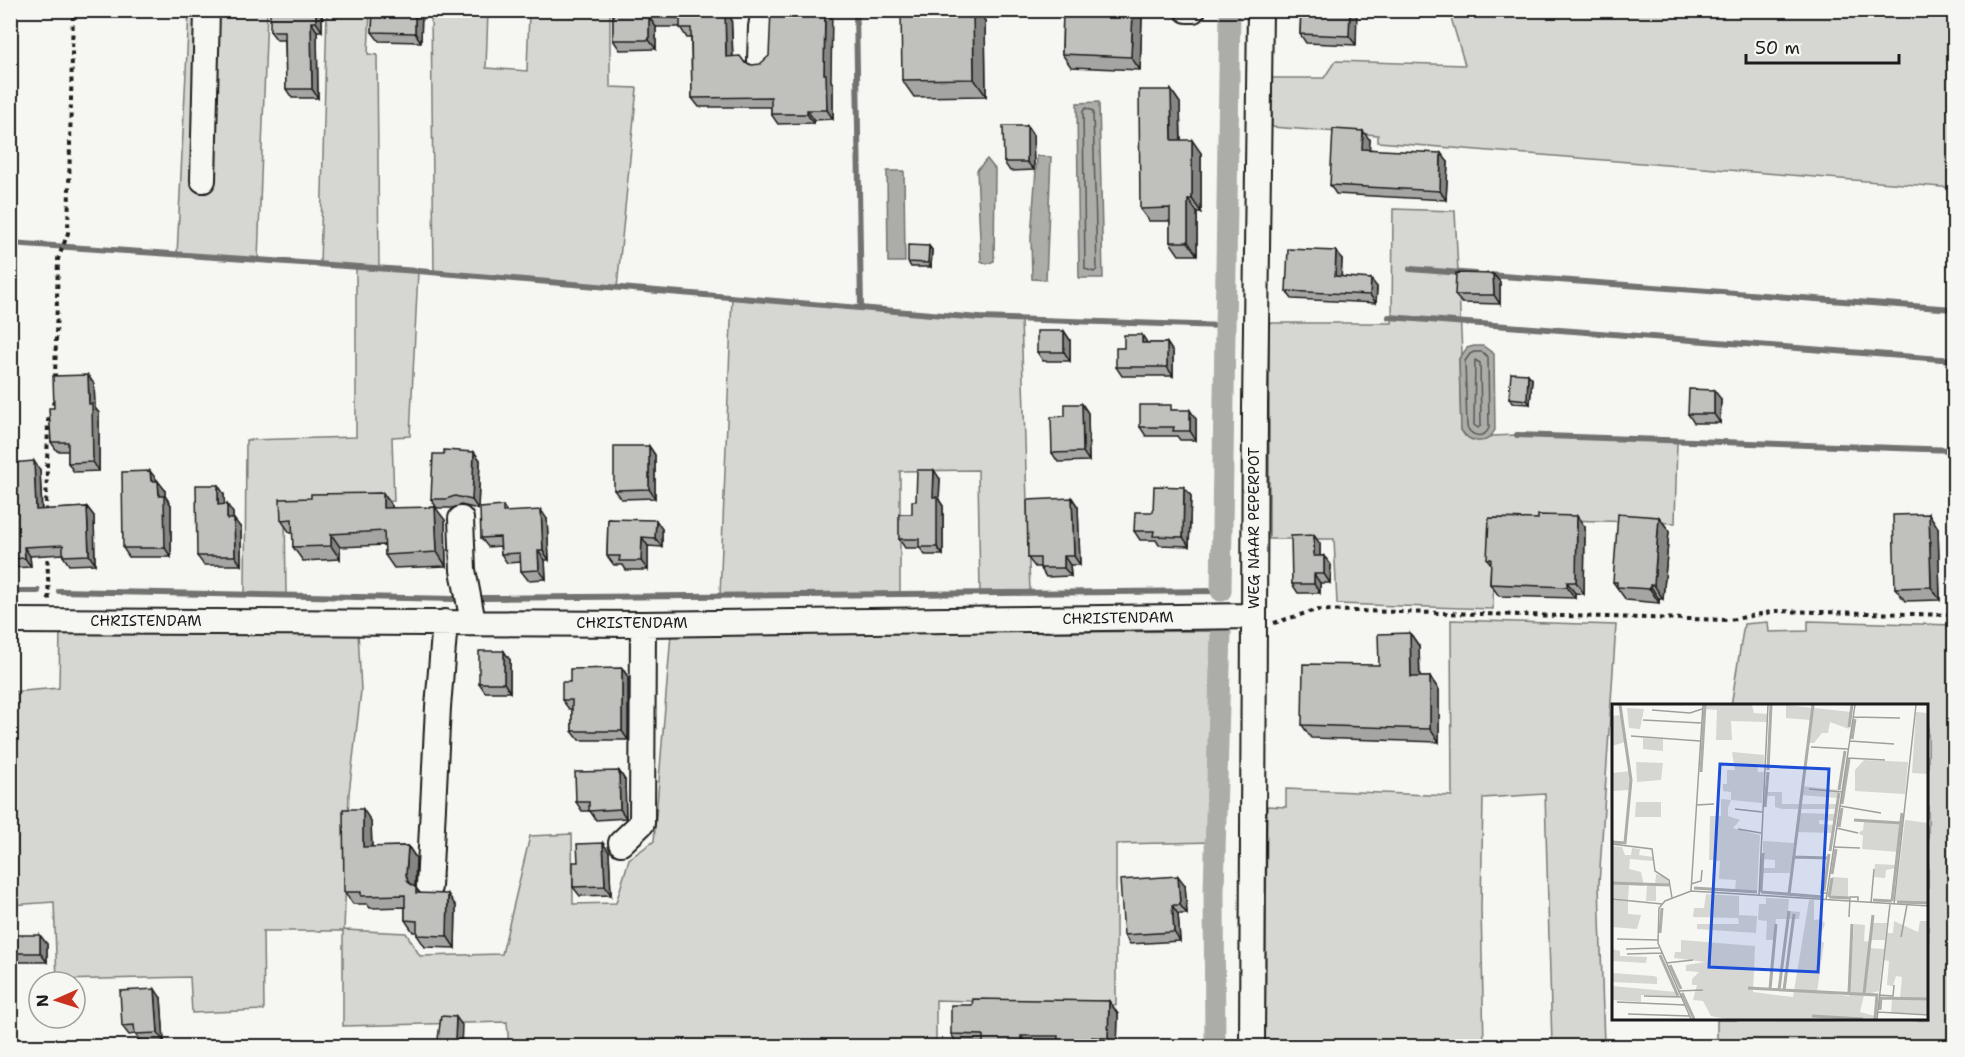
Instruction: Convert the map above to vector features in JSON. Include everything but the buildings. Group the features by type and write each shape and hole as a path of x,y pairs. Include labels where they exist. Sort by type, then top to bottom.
{"street":[{"path":"203,180 207,10"},
{"path":"760,61 760,27 764,10"},
{"path":"1187,10 1193,10"},
{"name":"WEG NAAR PEPERPOT","path":"1252,1047 1253,623 1260,10"},
{"path":"461,519 463,570 473,622"},
{"name":"CHRISTENDAM","path":"10,621 643,624 1253,623"},
{"path":"429,887 438,707 445,622"},
{"path":"621,843 642,823 643,624"}],"path":[{"path":"55,382 58,259 68,233 72,11"},
{"path":"46,517 48,421 54,404 54,393"},
{"path":"46,539 50,621"},
{"path":"1253,623 1316,610 1730,620 1776,611 1954,615"}],"shaded area":[{"path":"189,11 267,11 258,260 177,255"},
{"path":"327,11 370,11 368,54 377,55 379,268 418,271 410,436 392,437 394,501 285,505 286,596 245,595 246,440 356,437 356,267 320,265"},
{"path":"431,11 488,11 486,68 527,71 529,11 610,11 610,87 637,88 617,288 434,273"},
{"path":"1449,11 1954,11 1954,188 1378,142 1378,135 1272,127 1272,78 1324,78 1335,61 1465,65"},
{"path":"1393,209 1455,211 1462,353 1459,359 1461,430 1465,436 1486,440 1492,436 1517,435 1677,441 1675,523 1494,518 1493,609 1337,604 1334,539 1269,539 1269,323 1392,323"},
{"path":"732,297 1021,320 1030,593 980,594 978,470 900,471 900,595 720,596"},
{"path":"1451,620 1616,625 1599,884 1604,1046 1552,1046 1545,794 1483,798 1481,908 1484,1046 1265,1046 1267,806 1286,807 1286,789 1452,796"},
{"path":"1808,621 1954,625 1954,1046 1717,1046 1717,1021 1929,1021 1929,704 1731,704 1744,624 1768,622 1769,632 1808,631"},
{"path":"60,630 358,631 361,691 349,793 344,930 406,933 420,956 502,954 530,836 572,834 573,904 616,903 629,859 654,841 671,634 1221,631 1216,842 1116,844 1116,1005 936,1000 936,1046 509,1046 507,1022 343,1026 343,931 263,931 264,1010 192,1013 190,977 87,979 87,970 57,970 54,902 11,905 11,692 59,688"}],"water":[{"path":"1099,102 1103,278 1079,278 1077,103"},
{"path":"1037,156 1051,157 1046,280 1032,279 1031,237"},
{"path":"987,159 995,169 994,261 987,264 981,261 977,170"},
{"path":"887,171 904,171 905,262 888,262"},
{"path":"1483,346 1494,354 1495,430 1488,439 1483,441 1469,438 1461,430 1459,359 1467,348"}],"waterway":[{"path":"856,10 861,308"},
{"path":"1221,591 1230,10"},
{"path":"10,243 418,271 979,318 1224,326"},
{"path":"1410,269 1475,274"},
{"path":"1488,275 1954,309"},
{"path":"1389,317 1954,360"},
{"path":"1517,435 1954,450"},
{"path":"10,591 38,591"},
{"path":"59,591 455,599"},
{"path":"483,598 1221,591"},
{"path":"1215,1046 1214,891 1221,631"}]}
